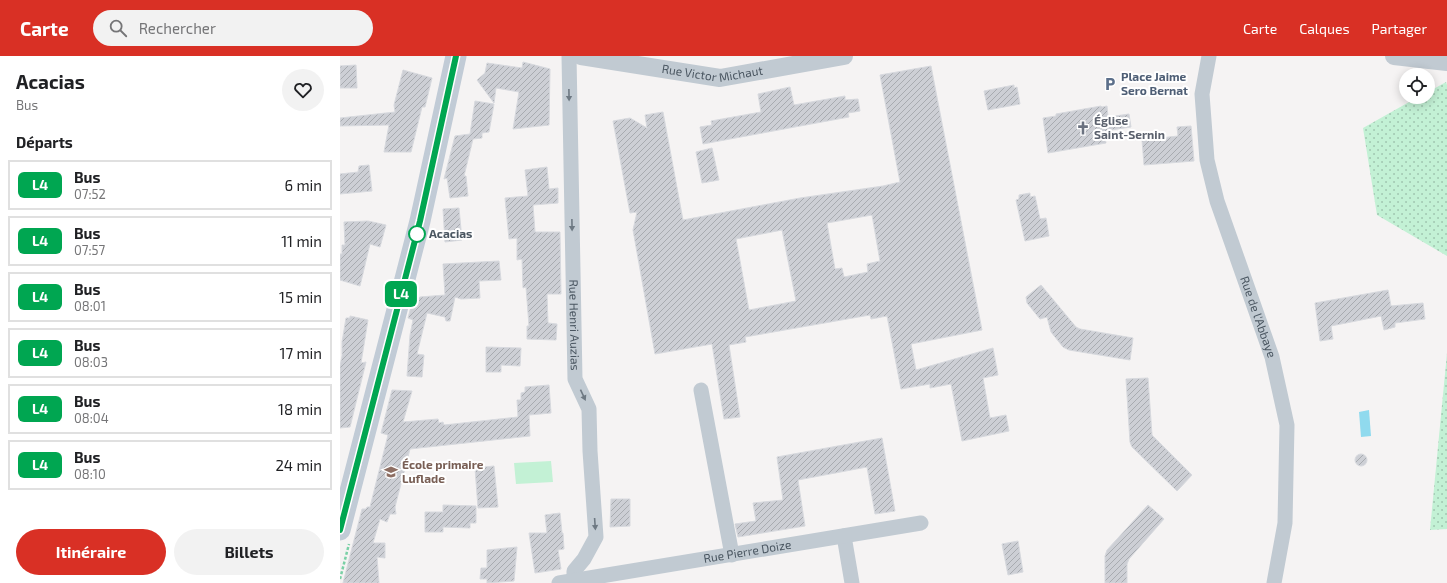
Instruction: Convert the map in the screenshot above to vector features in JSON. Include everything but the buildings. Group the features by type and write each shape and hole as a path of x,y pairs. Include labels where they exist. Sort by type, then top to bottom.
{"main road":[{"path":"340,530 420,221 456,56"}],"street":[{"name":"Rue Henri Auzias","path":"569,56 575,380 589,409 590,451 596,537 584,559 574,571 574,582"},
{"name":"Rue Victor Michaut","path":"581,56 720,78 844,56"},
{"name":"Rue de l'Abbaye","path":"1209,56 1202,94 1208,160 1217,201 1272,356 1287,425 1285,523 1274,583"},
{"path":"1394,56 1447,62"},
{"path":"701,390 732,555"},
{"name":"Rue Pierre Doize","path":"559,583 574,582 921,523"},
{"path":"844,536 852,583"}],"green space":[{"path":"1446,82 1447,256 1377,215 1363,128 1406,104 1435,104 1435,88"},
{"path":"1447,353 1447,529 1430,530"},
{"path":"551,461 553,482 516,484 514,463"}],"water":[{"path":"1369,410 1371,436 1361,437 1359,412"}],"bus line":[{"name":"L4","path":"340,530 420,221 456,56"}],"place":[{"name":"Place Jaime Sero Bernat","path":"1110,84"},
{"name":"Église Saint-Sernin","path":"1083,128"},
{"name":"Acacias","path":"417,234"},
{"name":"École primaire Luflade","path":"391,472"}]}
